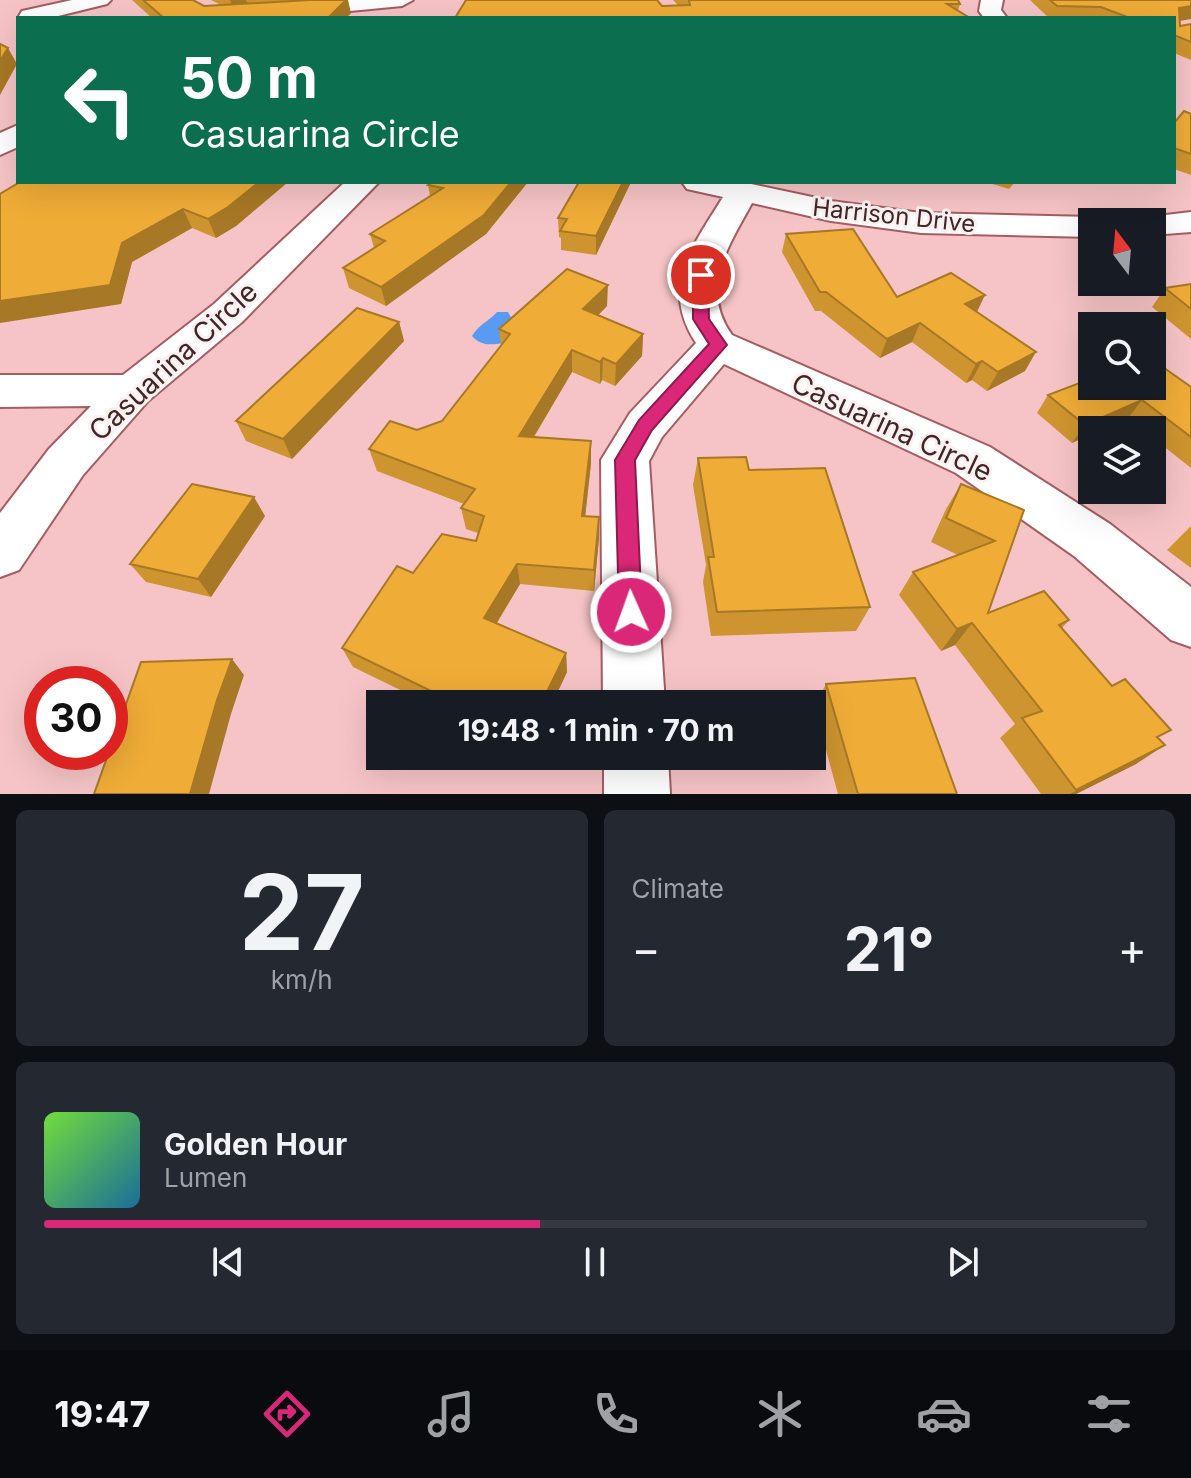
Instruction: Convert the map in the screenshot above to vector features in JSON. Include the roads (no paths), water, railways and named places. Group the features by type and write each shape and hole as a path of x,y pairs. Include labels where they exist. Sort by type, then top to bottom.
{"street":[{"path":"25,14 100,0"},
{"path":"263,12 402,0"},
{"name":"Casuarina Circle","path":"0,554 66,462 133,390 228,313 361,184"},
{"name":"Harrison Drive","path":"705,184 831,211 921,223 1078,227"},
{"path":"633,690 625,460 646,425 718,345 701,319 701,275 705,257 741,194"},
{"path":"1166,224 1191,222"},
{"name":"Casuarina Circle","path":"718,345 973,460 1092,540 1191,621"},
{"path":"0,391 133,390"},
{"path":"636,770 637,794"}],"water":[{"path":"497,312 508,312 513,321 504,343 479,342 472,336 474,332"}]}
